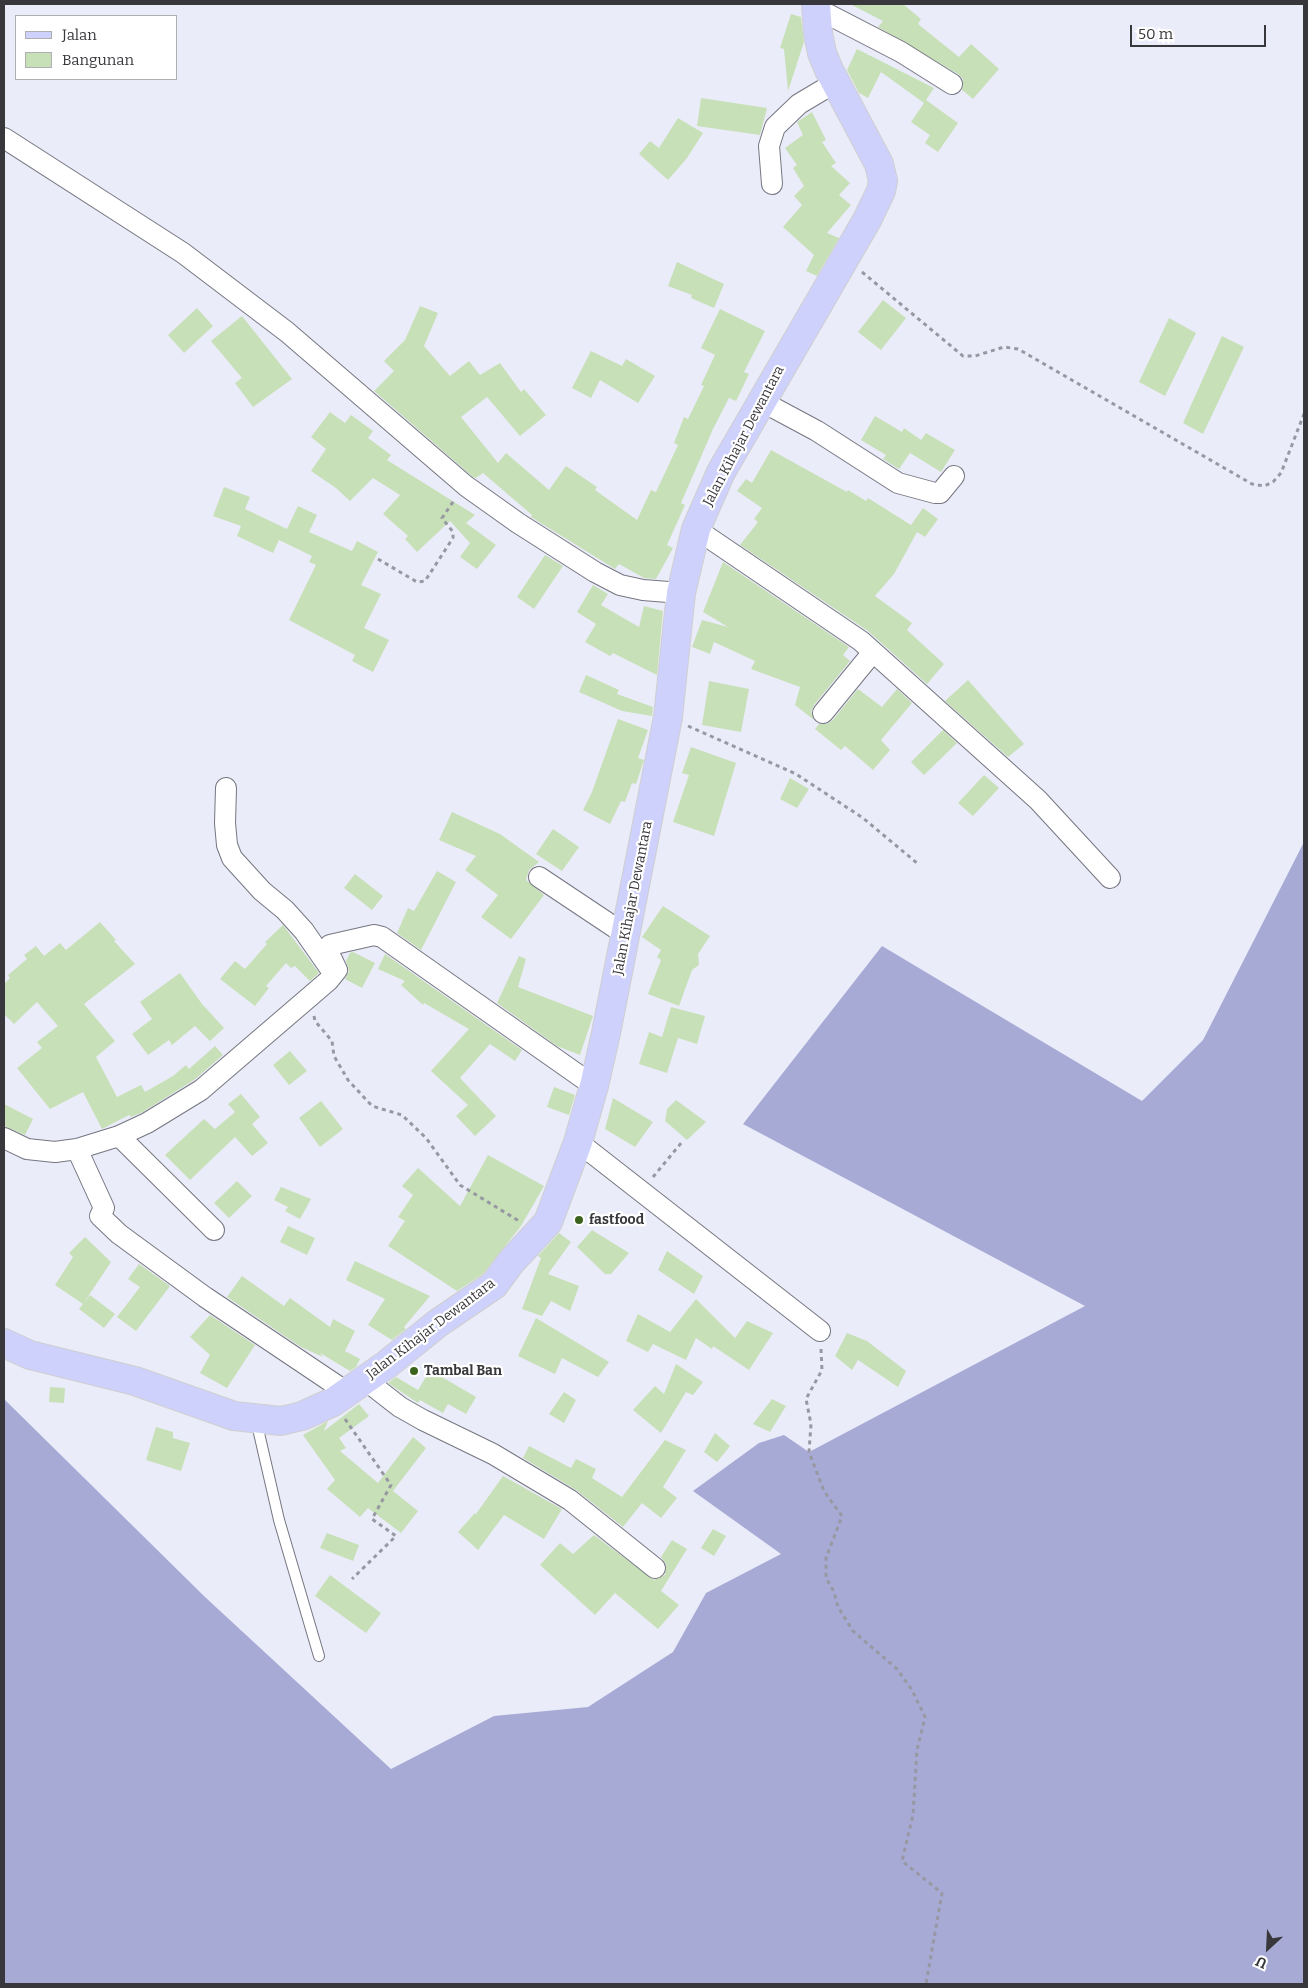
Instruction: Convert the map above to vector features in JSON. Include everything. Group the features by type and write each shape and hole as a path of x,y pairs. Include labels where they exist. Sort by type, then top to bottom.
{"main road":[{"name":"Jalan Kihajar Dewantara","path":"4,1344 30,1355 135,1381 215,1410 256,1419 281,1420 302,1416 347,1391 494,1285 511,1262 548,1222 578,1142 594,1086 626,935 668,717 681,593 696,529 712,490 761,401 877,203 883,181 879,164 822,53 816,6"}],"street":[{"path":"816,6 901,52 952,84"},
{"path":"772,184 769,146 774,128 780,120 799,104 836,82"},
{"path":"4,138 183,253 286,332 466,486 594,572 620,584 643,590 681,593"},
{"path":"761,401 817,431 898,482 935,494 940,492 954,476"},
{"path":"696,529 846,630 873,652 1038,800 1110,878"},
{"path":"824,713 873,652"},
{"path":"226,788 225,822 227,845 232,858 262,892 285,910 318,948 329,966 328,981"},
{"path":"539,876 626,935"},
{"path":"4,1138 27,1149 44,1152 77,1149 119,1136 148,1123 188,1099 328,981 337,967 328,951 330,945 378,935 594,1086"},
{"path":"119,1136 214,1230"},
{"path":"578,1142 820,1331"},
{"path":"77,1149 104,1207 100,1216 119,1234 205,1297 347,1391 400,1407 492,1454 570,1500 655,1568"}],"lane":[{"path":"256,1419 279,1520 319,1656"}],"path":[{"path":"844,258 963,356 975,356 1004,347 1018,349 1252,484 1264,486 1273,482 1281,473 1304,414"},
{"path":"378,559 417,582 425,581 453,536 453,532 442,520 442,516 466,486"},
{"path":"668,717 782,766 796,774 858,814 917,863"},
{"path":"310,997 315,1021 332,1041 334,1056 348,1080 372,1106 402,1115 426,1138 460,1185 539,1233"},
{"path":"641,1190 682,1142"},
{"path":"820,1331 822,1370 806,1399 811,1424 809,1452 824,1491 842,1516 826,1558 826,1578 834,1592 838,1607 853,1631 896,1669 912,1690 925,1717 917,1750 913,1815 902,1862 942,1893 926,1984"},
{"path":"347,1391 391,1485 372,1519 396,1536 352,1579"}],"shaded area":[{"path":"1304,842 1304,1984 4,1984 4,1399 205,1597 391,1769 494,1716 588,1707 673,1652 706,1593 781,1554 693,1491 759,1443 784,1435 809,1452 1085,1306 743,1124 882,946 1142,1101 1203,1040"}],"building":[{"path":"850,4 903,4 921,19 918,24 959,57 971,44 999,69 973,99 962,90 963,79 958,74 878,27 883,21"},
{"path":"791,14 801,17 804,42 788,91 784,49 780,48"},
{"path":"857,49 934,88 926,100 958,123 938,152 925,143 930,135 911,122 924,103 881,72 868,98 859,93 847,70"},
{"path":"701,98 767,108 760,135 697,126"},
{"path":"812,112 826,140 822,142 836,163 831,166 850,183 839,195 851,205 827,233 839,238 817,276 806,271 814,255 783,227 802,205 794,196 804,186 793,168 797,165 785,148 803,135 797,122"},
{"path":"678,118 703,133 687,158 668,180 639,154 650,141 659,148"},
{"path":"677,262 724,284 714,308 691,298 692,295 668,286"},
{"path":"883,300 906,318 881,350 858,332"},
{"path":"420,306 438,313 424,346 450,376 469,361 480,375 500,363 521,392 524,389 546,415 520,436 487,397 461,417 498,463 506,453 549,490 566,466 597,487 595,490 637,520 651,490 656,492 678,445 674,443 684,417 688,419 704,386 701,385 715,355 701,348 720,309 765,331 744,372 749,374 736,401 729,398 713,429 681,503 685,505 667,545 673,548 656,579 644,578 619,564 615,569 531,517 532,515 483,473 476,478 473,477 374,391 394,371 384,361 405,340"},
{"path":"197,308 213,326 184,353 168,335"},
{"path":"242,316 292,379 253,407 235,383 242,378 211,341"},
{"path":"1169,318 1196,333 1165,396 1139,382"},
{"path":"1222,336 1244,347 1203,434 1183,423"},
{"path":"591,351 622,366 626,359 655,376 638,403 600,380 591,398 572,388"},
{"path":"330,412 345,423 351,415 373,431 368,438 391,455 387,460 475,515 466,523 496,545 477,569 460,557 470,543 450,521 417,552 405,539 408,536 383,514 400,495 373,478 350,501 336,488 311,471 326,449 311,437"},
{"path":"875,416 902,432 904,428 921,440 926,433 955,450 941,472 910,453 899,469 883,459 886,455 861,440"},
{"path":"771,450 847,492 848,490 866,501 868,498 911,525 923,508 938,519 925,537 917,532 894,574 875,596 912,623 907,630 944,664 927,684 868,631 740,545 758,522 754,519 762,508 737,491 746,479 752,483"},
{"path":"224,487 250,497 245,509 287,529 298,506 317,515 309,532 352,551 357,541 378,552 361,585 381,594 364,628 389,640 373,672 352,661 355,655 289,620 316,565 309,562 312,556 279,540 273,553 237,536 241,526 213,516"},
{"path":"545,555 563,566 534,609 517,597"},
{"path":"723,562 849,647 843,655 850,661 814,705 811,712 814,720 795,705 800,687 751,669 755,661 714,642 710,654 692,647 702,620 728,627 703,612"},
{"path":"593,585 608,594 601,605 639,627 644,606 663,611 657,675 613,653 610,656 585,642 596,624 577,612"},
{"path":"586,675 619,690 617,694 653,707 652,716 622,711 579,692"},
{"path":"968,680 1024,744 1008,757 945,701"},
{"path":"709,681 749,689 741,732 702,725"},
{"path":"858,689 882,707 897,689 912,703 881,740 890,750 873,770 845,746 841,750 815,729 819,724 827,724 832,721"},
{"path":"618,719 648,730 638,758 644,760 636,784 632,783 625,802 621,801 610,824 583,810 592,792"},
{"path":"943,730 957,743 924,775 911,762"},
{"path":"691,747 736,763 714,836 673,822 689,775 682,773"},
{"path":"984,775 999,788 973,816 958,803"},
{"path":"790,778 809,789 797,808 780,799"},
{"path":"452,812 500,834 539,862 529,870 526,880 544,895 511,939 481,917 498,895 465,870 476,856 439,840"},
{"path":"553,829 579,847 562,871 536,854"},
{"path":"437,871 456,882 421,950 397,933 408,908 414,911"},
{"path":"355,874 383,896 372,910 344,888"},
{"path":"663,906 710,936 698,954 699,965 692,970 679,1006 648,994 661,960 657,957 661,950 642,937"},
{"path":"100,922 135,964 84,1004 115,1041 96,1057 117,1097 141,1085 145,1092 173,1076 186,1065 189,1069 215,1046 223,1055 194,1080 141,1113 131,1117 129,1115 102,1129 83,1092 50,1109 17,1068 42,1048 37,1042 58,1026 37,1002 14,1024 4,1014 4,984 10,978 8,975 27,959 24,955 36,946 44,956 60,943 66,950"},
{"path":"283,925 319,973 310,981 295,966 291,968 286,963 266,986 269,988 255,1006 220,979 235,961 245,969 267,944 265,942"},
{"path":"353,952 375,963 362,988 345,979 349,971 346,961 350,953"},
{"path":"385,954 522,1050 515,1061 490,1044 460,1078 496,1116 475,1136 456,1116 468,1105 431,1071 469,1029 424,1003 423,1005 401,985 405,981 378,969"},
{"path":"519,956 526,959 518,987 593,1016 580,1055 557,1046 497,1003"},
{"path":"180,973 202,1004 224,1028 210,1041 195,1026 172,1045 169,1040 148,1055 132,1034 152,1019 140,1002"},
{"path":"671,1007 705,1016 697,1044 678,1038 667,1073 639,1064 649,1032 662,1037"},
{"path":"290,1051 307,1071 289,1085 273,1065"},
{"path":"554,1087 575,1095 569,1115 547,1107"},
{"path":"241,1094 260,1117 252,1124 268,1143 252,1156 235,1137 190,1180 165,1155 204,1119 215,1129 235,1112 228,1104"},
{"path":"613,1098 653,1122 635,1147 605,1129"},
{"path":"676,1100 706,1122 687,1140 665,1121 667,1109"},
{"path":"321,1101 343,1129 320,1147 299,1118"},
{"path":"4,1104 33,1119 25,1135 4,1126"},
{"path":"488,1155 544,1186 521,1226 483,1274 457,1291 388,1246 405,1221 398,1217 413,1195 402,1186 418,1168 460,1206"},
{"path":"237,1181 252,1196 229,1218 214,1203"},
{"path":"281,1187 311,1199 300,1219 285,1211 288,1207 274,1200"},
{"path":"288,1226 315,1238 307,1255 280,1242"},
{"path":"592,1230 629,1253 611,1274 605,1274 577,1247"},
{"path":"559,1233 571,1242 548,1274 579,1286 570,1311 551,1301 542,1316 522,1309 541,1258 538,1256"},
{"path":"85,1237 111,1262 83,1304 55,1285 73,1257 69,1253"},
{"path":"667,1251 703,1276 694,1294 658,1270"},
{"path":"355,1261 430,1296 404,1327 406,1329 392,1340 368,1325 385,1299 346,1280"},
{"path":"139,1264 170,1286 136,1331 117,1317 140,1287 128,1279"},
{"path":"242,1276 284,1306 290,1298 330,1327 333,1319 355,1331 345,1351 360,1359 356,1367 350,1371 320,1353 323,1357 301,1347 227,1297"},
{"path":"90,1295 115,1314 104,1328 79,1309"},
{"path":"696,1299 735,1338 747,1321 773,1333 749,1370 713,1346 712,1349 696,1338 686,1360 653,1344 648,1352 626,1341 638,1314 670,1332"},
{"path":"210,1315 255,1345 227,1388 200,1373 210,1355 190,1337"},
{"path":"536,1318 609,1362 598,1377 562,1358 555,1374 518,1356"},
{"path":"847,1333 867,1341 906,1371 898,1387 858,1360 852,1370 835,1356"},
{"path":"676,1364 703,1382 693,1395 686,1392 661,1433 633,1410 655,1386 664,1394"},
{"path":"430,1370 476,1397 466,1414 448,1404 443,1413 420,1400 418,1403 388,1383 396,1377 418,1390"},
{"path":"50,1387 65,1388 64,1403 49,1402"},
{"path":"564,1392 576,1400 564,1423 549,1414"},
{"path":"772,1399 786,1406 770,1432 753,1424"},
{"path":"359,1404 369,1416 339,1438 346,1448 340,1451 378,1483 413,1437 426,1448 393,1491 418,1511 401,1533 368,1508 360,1517 327,1489 335,1480 303,1435 328,1421 324,1431"},
{"path":"156,1427 173,1432 173,1438 190,1443 181,1471 146,1460"},
{"path":"715,1433 730,1446 717,1462 704,1452"},
{"path":"665,1440 686,1450 663,1487 677,1498 661,1518 642,1503 623,1527 576,1490 523,1458 529,1446 571,1468 576,1459 596,1469 592,1478 622,1497"},
{"path":"503,1476 562,1509 544,1539 504,1515 478,1550 458,1532 476,1514"},
{"path":"713,1529 726,1536 714,1556 701,1548"},
{"path":"327,1533 359,1545 353,1561 320,1548"},
{"path":"594,1535 654,1580 665,1575 666,1564 661,1557 672,1540 687,1549 661,1591 679,1605 658,1629 615,1593 595,1615 540,1565 560,1543 573,1554"},
{"path":"330,1575 381,1613 366,1633 315,1596"}],"place":[{"name":"fastfood","path":"579,1220"},
{"name":"Tambal Ban","path":"414,1371"}]}
